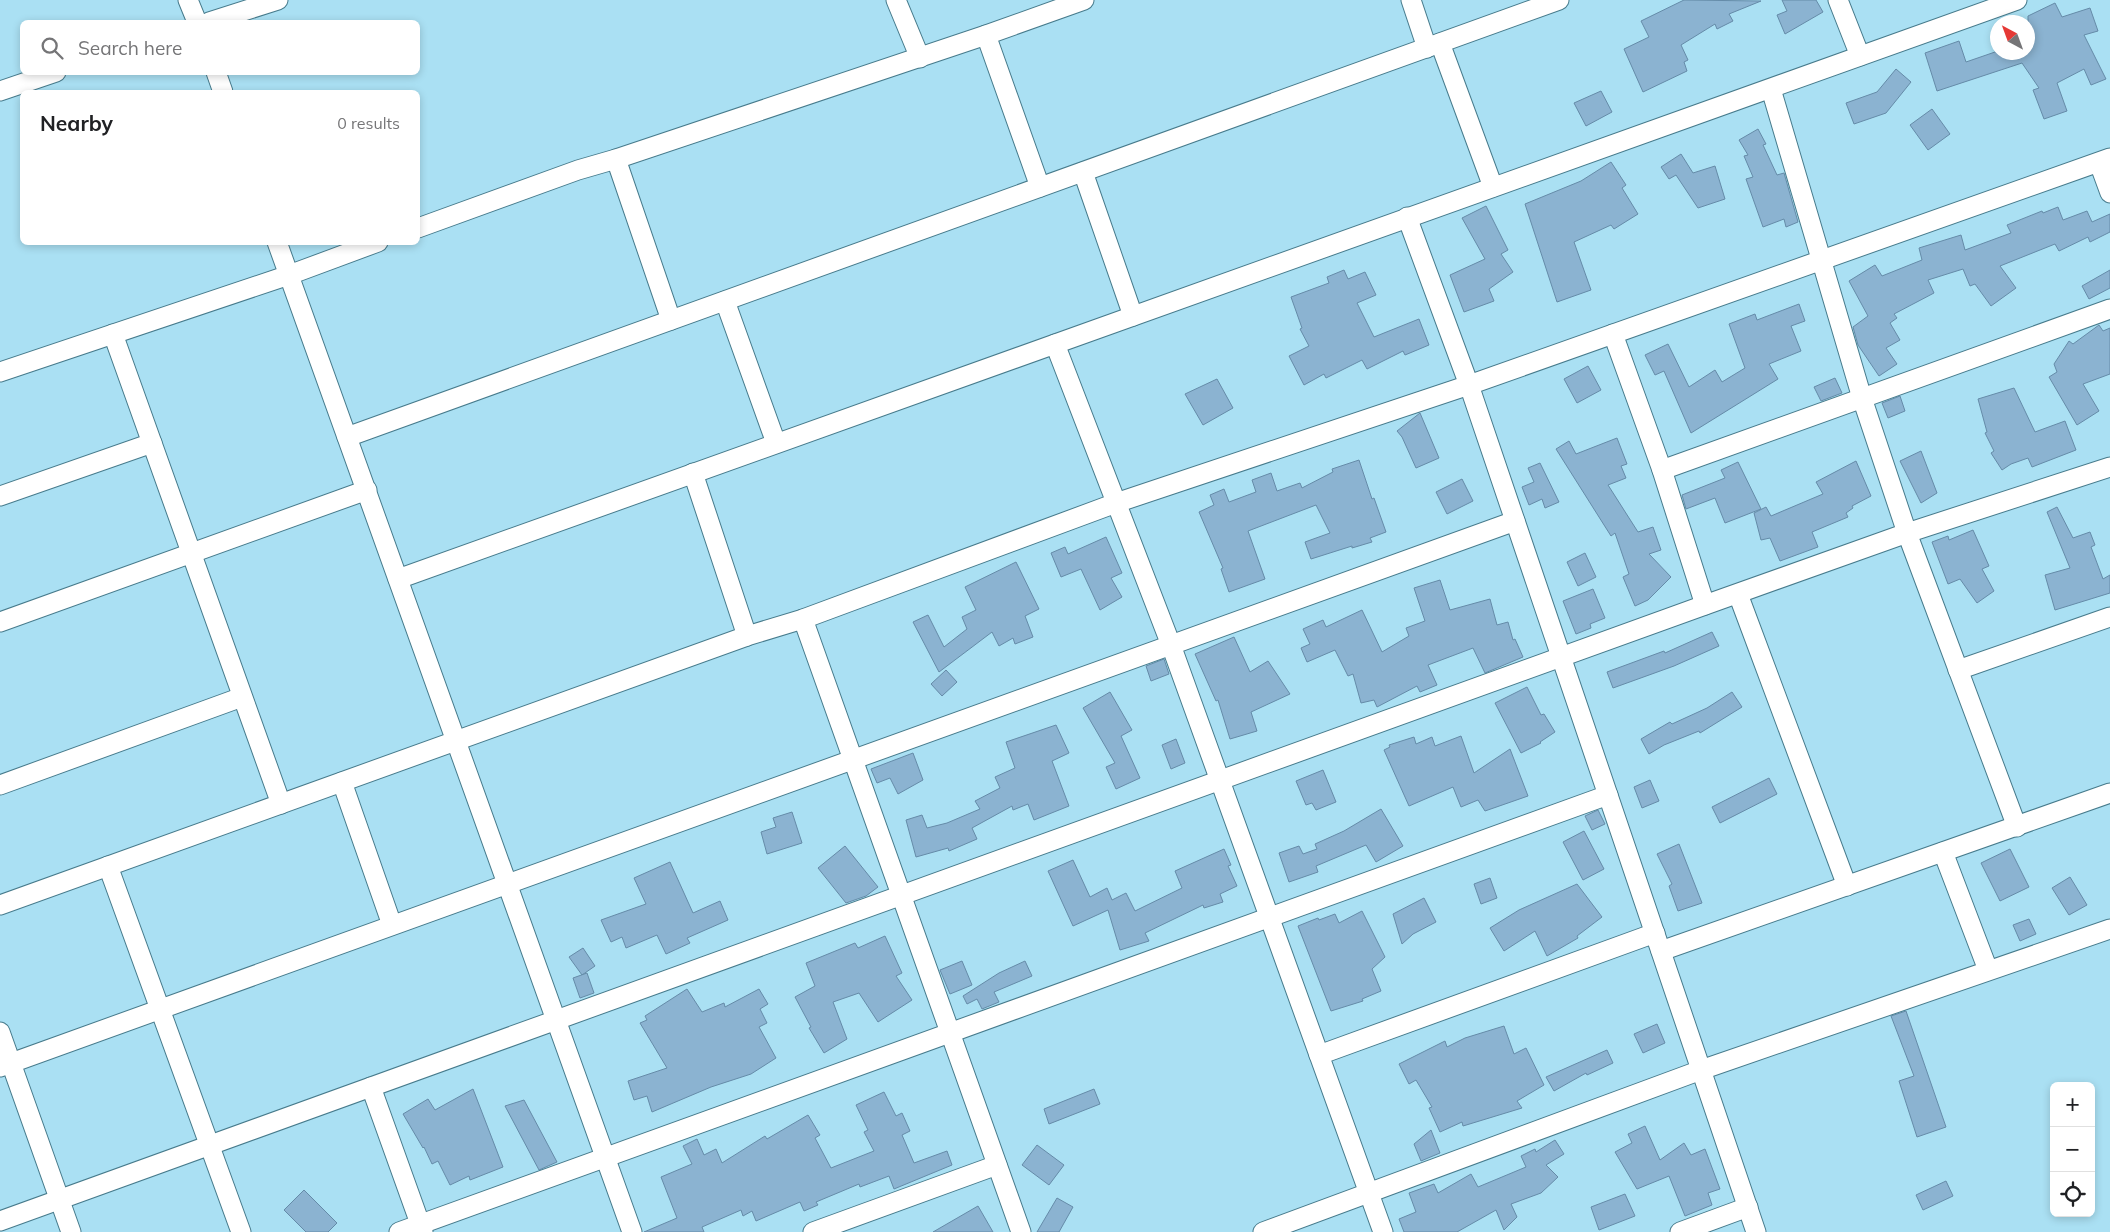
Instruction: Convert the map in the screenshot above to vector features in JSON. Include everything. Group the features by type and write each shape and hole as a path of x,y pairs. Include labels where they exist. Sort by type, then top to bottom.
{"street":[{"path":"188,0 196,20"},
{"path":"215,20 278,0"},
{"path":"896,0 920,58"},
{"path":"1411,0 1434,46 1493,187"},
{"path":"347,437 1559,0"},
{"path":"1838,0 1860,56"},
{"path":"398,579 2018,0"},
{"path":"420,227 578,170 920,58 1078,1"},
{"path":"986,35 1040,188"},
{"path":"0,91 47,75"},
{"path":"217,75 222,90"},
{"path":"1771,88 1862,398 1907,533 2017,827"},
{"path":"616,159 671,320"},
{"path":"0,905 747,636 803,619 1116,503 1469,385 2105,160 2110,193"},
{"path":"1083,172 1132,316"},
{"path":"1407,218 1469,385 1756,1232"},
{"path":"278,245 632,1232"},
{"path":"0,372 289,275 370,245"},
{"path":"725,301 776,443"},
{"path":"1662,470 2110,309"},
{"path":"113,334 281,804"},
{"path":"1613,334 1662,470 1705,606"},
{"path":"1055,344 1171,645 1383,1232"},
{"path":"0,496 152,443"},
{"path":"0,1221 1907,533 2110,467"},
{"path":"693,473 747,636"},
{"path":"0,622 367,490"},
{"path":"6,1065 1515,521"},
{"path":"1738,594 1847,886"},
{"path":"1958,670 2110,617"},
{"path":"803,619 1021,1232"},
{"path":"0,785 242,697"},
{"path":"342,782 392,925"},
{"path":"1661,951 2110,793"},
{"path":"399,1232 422,1228 606,1157 1608,795"},
{"path":"1943,852 1988,970"},
{"path":"108,866 241,1232"},
{"path":"1262,1232 1701,1070 2110,929"},
{"path":"1319,1056 1655,933"},
{"path":"0,1032 6,1065 60,1199 71,1232"},
{"path":"371,1087 422,1228"},
{"path":"813,1232 997,1165"},
{"path":"1680,1232 1748,1207"}],"building":[{"path":"1684,0 1761,1 1729,14 1733,21 1717,29 1715,24 1681,45 1688,60 1684,62 1687,71 1643,92 1624,49 1649,37 1641,21"},
{"path":"1782,0 1816,0 1823,12 1785,34 1777,15 1787,11"},
{"path":"2055,3 2062,17 2090,8 2098,31 2084,35 2106,79 2091,85 2084,69 2057,83 2067,111 2044,119 2033,90 2039,88 2022,63 1937,91 1925,53 1959,41 1966,62 1990,54 1990,60 2035,60 2035,15 2030,15"},
{"path":"1896,69 1911,82 1886,113 1854,124 1846,103 1877,92"},
{"path":"1601,91 1612,112 1586,126 1574,103"},
{"path":"1932,109 1950,134 1928,150 1910,125"},
{"path":"1758,129 1766,144 1763,145 1777,175 1784,173 1798,222 1786,227 1784,219 1763,227 1746,179 1753,177 1744,156 1748,155 1739,140"},
{"path":"1681,154 1693,173 1715,166 1725,199 1698,208 1676,175 1669,179 1661,167"},
{"path":"1611,162 1626,185 1622,188 1638,214 1614,229 1611,225 1574,242 1591,290 1557,302 1525,204 1581,181"},
{"path":"1486,206 1508,250 1501,254 1513,272 1489,289 1494,301 1464,312 1450,275 1485,259 1462,218"},
{"path":"2058,207 2063,220 2087,211 2092,222 2110,214 2110,232 2090,242 2088,237 2059,251 2055,244 2000,266 2016,288 1991,306 1975,284 1970,286 1963,269 1928,280 1934,293 1894,314 1897,318 1890,323 1900,340 1886,348 1897,364 1879,376 1858,345 1853,327 1868,316 1849,281 1875,265 1882,276 1922,260 1919,248 1961,235 1965,250 2011,233 2007,225 2042,211 2043,213"},
{"path":"1344,270 1348,279 1365,272 1376,295 1357,303 1374,337 1419,319 1429,345 1405,355 1403,351 1367,369 1362,360 1326,378 1324,374 1304,385 1289,356 1309,346 1300,329 1302,328 1291,297 1329,283 1327,277"},
{"path":"2110,270 2110,288 2089,299 2082,286"},
{"path":"1799,304 1805,321 1791,326 1801,351 1769,364 1778,379 1691,433 1664,371 1655,375 1645,355 1668,344 1689,387 1715,370 1722,382 1745,368 1729,324 1755,314 1757,320"},
{"path":"2099,325 2103,331 2110,328 2110,374 2083,384 2099,411 2077,425 2049,377 2057,372 2054,364 2069,341 2073,344"},
{"path":"1588,366 1601,390 1577,403 1564,379"},
{"path":"1835,378 1842,393 1821,401 1814,387"},
{"path":"1217,379 1233,408 1203,425 1185,394"},
{"path":"2014,388 2035,432 2065,421 2076,450 2032,467 2028,458 2011,464 2002,470 1991,453 1994,451 1985,433 1987,432 1978,399"},
{"path":"1900,396 1905,411 1888,418 1882,403"},
{"path":"1420,413 1439,458 1416,468 1402,437 1397,431"},
{"path":"1617,438 1627,464 1621,466 1626,478 1608,485 1638,532 1653,527 1661,550 1649,554 1671,577 1648,600 1635,606 1623,577 1629,574 1615,533 1611,536 1556,449 1569,441 1576,454"},
{"path":"1921,451 1937,493 1921,503 1900,461"},
{"path":"1359,460 1372,499 1374,498 1386,532 1370,538 1372,542 1352,548 1352,546 1311,559 1305,542 1330,533 1316,505 1248,531 1265,579 1229,592 1221,569 1223,568 1199,512 1214,505 1210,495 1224,489 1229,502 1256,492 1252,480 1271,473 1277,491 1300,483 1302,488 1333,472 1332,469"},
{"path":"1856,461 1871,496 1852,506 1853,508 1846,513 1848,517 1812,532 1818,547 1780,561 1770,538 1761,540 1754,513 1766,507 1771,516 1823,494 1816,482"},
{"path":"1738,462 1761,509 1725,523 1715,498 1686,509 1682,495 1725,478 1721,470"},
{"path":"1540,463 1559,502 1545,508 1542,499 1529,505 1522,487 1534,482 1528,468"},
{"path":"1462,479 1473,501 1447,514 1436,492"},
{"path":"2057,507 2073,538 2090,532 2095,545 2091,547 2103,579 2110,575 2110,593 2055,610 2045,575 2070,568 2047,512"},
{"path":"1973,530 1989,566 1982,569 1994,591 1977,603 1960,579 1948,584 1932,542 1948,536 1949,540"},
{"path":"1106,537 1122,573 1111,578 1122,597 1100,610 1081,569 1061,577 1051,553 1065,547 1068,554"},
{"path":"1585,553 1596,577 1578,586 1567,562"},
{"path":"1016,562 1039,609 1025,616 1033,637 1015,644 1013,638 999,646 992,632 939,672 913,622 928,615 944,647 967,629 962,617 976,610 965,587"},
{"path":"1440,580 1450,610 1490,599 1497,625 1508,622 1513,640 1515,639 1523,657 1485,673 1473,648 1428,665 1437,685 1420,692 1417,686 1377,707 1374,700 1361,703 1353,674 1348,676 1335,650 1307,662 1301,648 1310,644 1303,629 1323,620 1326,627 1362,610 1382,652 1409,636 1406,628 1425,621 1414,588"},
{"path":"1593,589 1605,618 1590,624 1591,628 1576,634 1563,601"},
{"path":"1712,632 1719,646 1674,666 1613,688 1607,672 1664,651 1665,653"},
{"path":"1234,637 1250,672 1268,661 1290,694 1251,712 1257,731 1230,739 1218,700 1216,701 1195,654"},
{"path":"1164,659 1169,674 1151,681 1146,666"},
{"path":"946,670 957,682 942,696 931,684"},
{"path":"1527,687 1541,715 1544,714 1555,732 1541,743 1521,753 1495,703"},
{"path":"1110,692 1132,730 1121,736 1140,778 1116,789 1106,767 1115,763 1083,708"},
{"path":"1732,692 1742,707 1700,733 1699,731 1664,745 1649,754 1641,739 1670,722 1672,724 1707,708"},
{"path":"1056,725 1069,753 1052,761 1069,806 1034,820 1028,804 1013,810 1012,806 972,828 977,839 949,851 948,848 916,857 906,820 922,815 927,828 947,823 980,809 975,801 1000,788 995,777 1015,768 1006,742"},
{"path":"1461,736 1474,773 1510,749 1528,796 1485,811 1478,800 1461,807 1453,787 1409,806 1384,750 1390,747 1389,745 1414,737 1416,744 1432,737 1435,746"},
{"path":"1176,739 1185,763 1171,769 1162,745"},
{"path":"913,753 923,780 898,794 890,778 877,783 871,769"},
{"path":"1323,770 1336,802 1316,810 1312,803 1306,805 1296,781"},
{"path":"1769,778 1777,794 1720,823 1712,807"},
{"path":"1650,780 1659,801 1642,808 1634,787"},
{"path":"1381,809 1403,846 1376,862 1366,845 1316,866 1318,872 1289,882 1279,853 1299,846 1303,854 1317,849 1315,844 1344,831"},
{"path":"1598,810 1605,824 1592,830 1585,816"},
{"path":"792,812 802,843 767,854 761,832 776,827 773,818"},
{"path":"1584,831 1604,869 1583,880 1563,842"},
{"path":"1679,844 1702,903 1678,911 1669,886 1672,884 1657,854"},
{"path":"845,846 878,887 866,896 846,903 818,868"},
{"path":"1224,849 1231,865 1228,866 1237,886 1220,894 1223,902 1204,908 1203,905 1145,933 1149,941 1120,950 1108,910 1073,926 1048,871 1073,860 1090,897 1107,888 1112,900 1126,893 1135,911 1182,888 1175,871"},
{"path":"2010,849 2029,887 2000,901 1981,863"},
{"path":"670,862 693,913 720,901 728,920 687,938 690,943 666,954 657,935 626,948 622,937 611,942 601,920 646,904 634,878"},
{"path":"2070,877 2087,905 2069,915 2052,888"},
{"path":"1490,878 1497,898 1481,904 1474,884"},
{"path":"1577,884 1602,917 1577,936 1578,938 1547,956 1535,931 1504,951 1490,928 1519,910"},
{"path":"1424,898 1436,922 1413,934 1402,944 1393,914"},
{"path":"1362,911 1385,957 1372,969 1381,991 1362,999 1363,1001 1331,1011 1298,926 1335,914 1339,923"},
{"path":"2029,919 2036,934 2020,941 2013,925"},
{"path":"885,936 902,973 896,976 912,1000 878,1022 859,993 833,1002 847,1039 824,1053 809,1028 811,1027 795,997 815,986 806,963 855,943 858,948"},
{"path":"583,948 595,966 582,975 569,957"},
{"path":"962,961 972,985 950,994 940,970"},
{"path":"1025,961 1032,976 994,992 999,1002 982,1009 977,999 967,1004 963,996 999,973"},
{"path":"587,973 594,993 580,998 573,978"},
{"path":"687,989 702,1012 724,1003 725,1007 759,989 768,1004 760,1009 767,1023 759,1027 776,1058 751,1074 711,1087 652,1112 647,1096 634,1100 628,1081 667,1068 640,1023 647,1020 645,1016"},
{"path":"1906,1011 1946,1127 1917,1137 1899,1081 1914,1076 1891,1016"},
{"path":"1657,1024 1665,1043 1643,1053 1634,1034"},
{"path":"1504,1026 1514,1054 1526,1048 1544,1085 1517,1101 1522,1108 1463,1126 1462,1122 1440,1132 1429,1108 1432,1107 1416,1080 1409,1084 1399,1064 1445,1041 1447,1047 1465,1038"},
{"path":"1607,1050 1613,1063 1587,1075 1586,1073 1554,1091 1546,1077"},
{"path":"473,1089 503,1167 470,1180 469,1176 450,1185 438,1161 432,1164 424,1147 403,1114 428,1099 435,1110"},
{"path":"1094,1089 1100,1104 1049,1124 1044,1109"},
{"path":"884,1092 896,1116 902,1113 910,1131 902,1135 914,1163 947,1151 952,1165 894,1189 889,1176 860,1187 859,1184 816,1202 818,1205 804,1211 800,1202 756,1221 752,1211 743,1216 741,1210 702,1227 704,1232 644,1232 677,1218 661,1177 692,1164 683,1146 697,1139 704,1155 716,1149 722,1163 765,1136 767,1139 808,1115 820,1135 815,1138 831,1168 874,1151 864,1132 868,1130 856,1105"},
{"path":"524,1100 557,1162 539,1170 505,1106"},
{"path":"1645,1126 1660,1160 1684,1143 1691,1155 1705,1149 1720,1189 1708,1193 1712,1205 1685,1216 1669,1176 1637,1189 1615,1152 1632,1143 1628,1134"},
{"path":"1431,1130 1440,1153 1421,1161 1414,1144"},
{"path":"1555,1140 1564,1154 1546,1165 1558,1177 1541,1193 1511,1204 1517,1217 1504,1230 1496,1210 1457,1232 1404,1232 1399,1219 1416,1212 1409,1193 1434,1184 1438,1193 1471,1174 1478,1187 1526,1167 1521,1156 1535,1149 1536,1152"},
{"path":"1037,1145 1064,1165 1049,1185 1022,1165"},
{"path":"1946,1181 1953,1196 1923,1210 1916,1195"},
{"path":"304,1190 337,1223 328,1232 306,1232 284,1210"},
{"path":"1625,1194 1635,1216 1599,1230 1591,1207"},
{"path":"1057,1198 1073,1207 1059,1232 1037,1232"},
{"path":"978,1206 993,1232 933,1232"}]}
